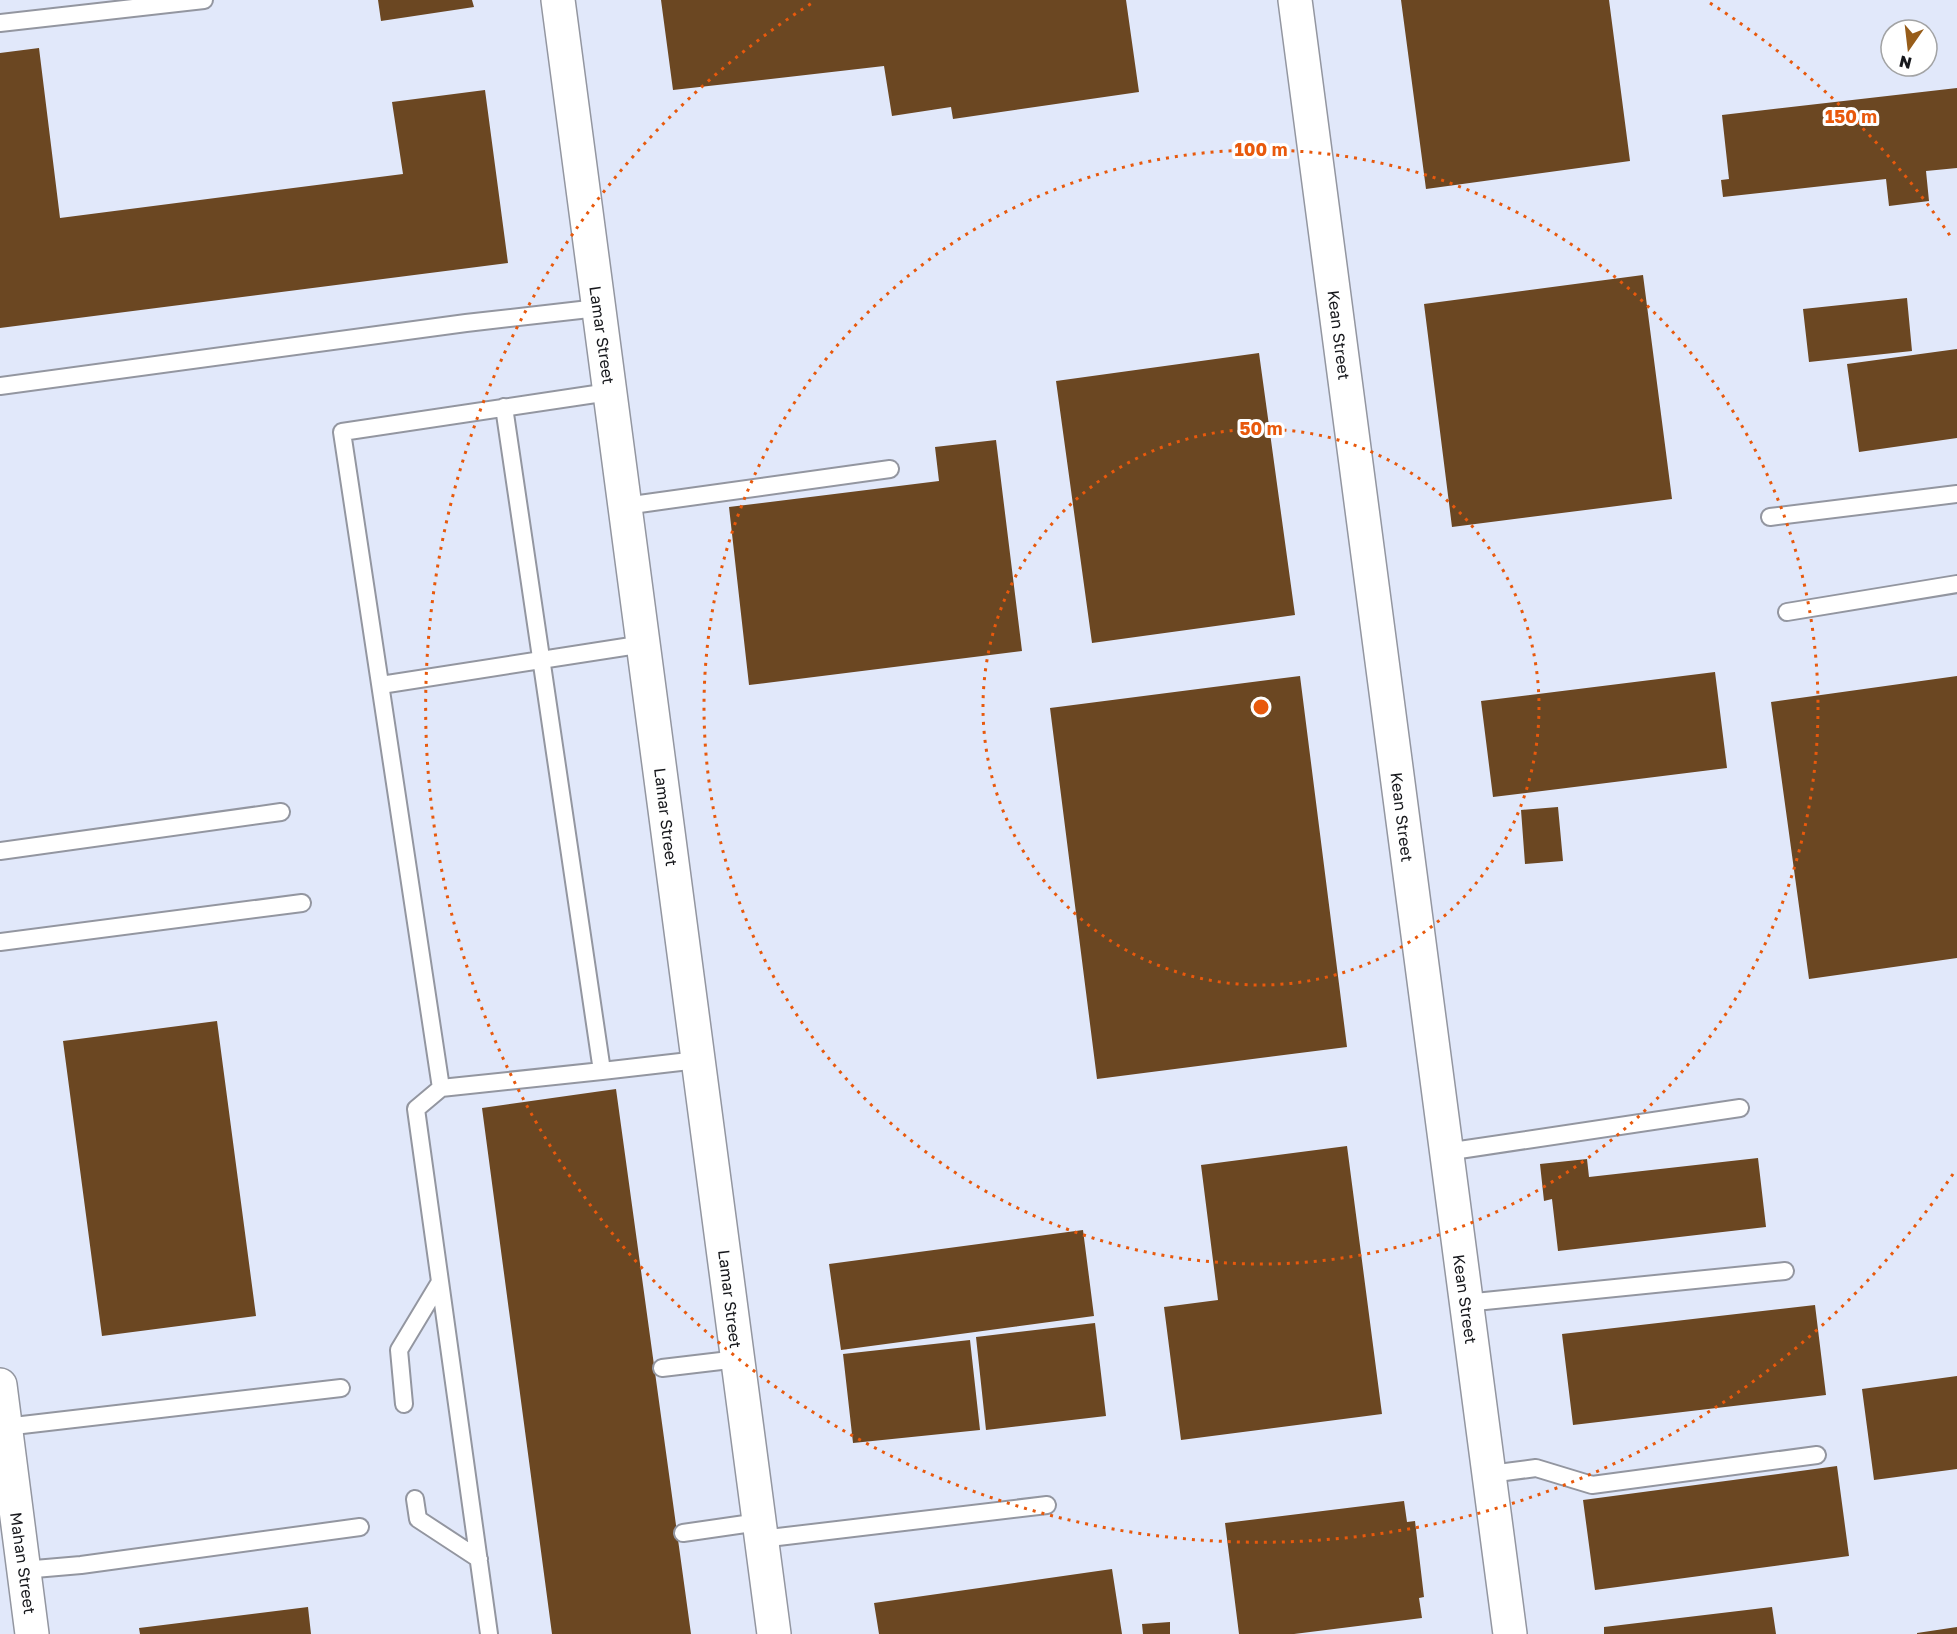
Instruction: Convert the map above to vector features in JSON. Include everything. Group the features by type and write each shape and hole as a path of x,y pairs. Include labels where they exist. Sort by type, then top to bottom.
{"street":[{"name":"Lamar Street","path":"558,0 774,1634"},
{"name":"Kean Street","path":"1295,0 1510,1634"},
{"name":"Mahan Street","path":"0,1386 32,1634"}],"lane":[{"path":"0,23 204,0"},
{"path":"0,386 466,323 598,308"},
{"path":"441,1088 342,432 609,392"},
{"path":"504,407 602,1071"},
{"path":"626,506 890,469"},
{"path":"1770,517 1957,494"},
{"path":"1787,612 1957,584"},
{"path":"381,685 644,644"},
{"path":"0,851 281,812"},
{"path":"0,942 302,903"},
{"path":"489,1634 416,1109 441,1088 698,1060"},
{"path":"1446,1152 1740,1108"},
{"path":"1465,1303 1785,1271"},
{"path":"405,1404 399,1350 440,1282"},
{"path":"663,1368 738,1359"},
{"path":"5,1427 341,1388"},
{"path":"1490,1474 1536,1468 1592,1485 1817,1455"},
{"path":"415,1499 418,1520 479,1559"},
{"path":"683,1533 760,1530 1047,1505"},
{"path":"23,1570 81,1565 360,1527"}],"shaded area":[{"path":"0,0 1957,0 1957,1634 0,1634"}],"building":[{"path":"378,0 472,0 474,7 381,21"},
{"path":"661,0 1126,0 1139,92 953,119 951,107 892,116 884,66 673,90"},
{"path":"1401,0 1609,0 1630,161 1426,189"},
{"path":"39,48 60,218 403,174 392,102 485,90 508,263 0,328 0,53"},
{"path":"1957,88 1957,168 1926,171 1929,201 1889,206 1886,179 1723,197 1721,180 1729,179 1722,115"},
{"path":"1643,275 1672,499 1452,527 1424,304"},
{"path":"1907,298 1912,351 1809,362 1803,309"},
{"path":"1957,349 1957,438 1859,452 1847,364"},
{"path":"1259,353 1295,615 1092,643 1056,381"},
{"path":"996,440 1022,651 749,685 729,507 939,481 935,447"},
{"path":"1715,672 1727,768 1493,797 1481,701"},
{"path":"1300,676 1347,1047 1097,1079 1050,708"},
{"path":"1957,676 1957,958 1809,979 1771,702"},
{"path":"1558,807 1563,861 1525,864 1521,810"},
{"path":"217,1021 256,1316 102,1336 63,1041"},
{"path":"616,1089 691,1634 552,1634 482,1108"},
{"path":"1347,1146 1382,1414 1181,1440 1164,1307 1218,1300 1201,1165"},
{"path":"1758,1158 1766,1227 1558,1251 1552,1199 1544,1201 1540,1164 1587,1159 1589,1177"},
{"path":"1083,1230 1094,1316 841,1350 829,1264"},
{"path":"1815,1305 1826,1395 1573,1425 1562,1334"},
{"path":"1095,1323 1106,1416 986,1430 976,1337"},
{"path":"970,1340 980,1430 853,1443 843,1354"},
{"path":"1957,1376 1957,1469 1874,1480 1862,1389"},
{"path":"1837,1466 1849,1556 1595,1590 1583,1500"},
{"path":"1404,1501 1407,1522 1415,1521 1424,1597 1419,1598 1422,1618 1294,1634 1239,1634 1225,1523"},
{"path":"1112,1569 1122,1634 879,1634 874,1603"},
{"path":"308,1607 311,1634 140,1634 139,1628"},
{"path":"1772,1607 1776,1634 1604,1634 1604,1627"},
{"path":"1170,1622 1170,1634 1143,1634 1142,1624"},
{"path":"1957,1627 1957,1634 1917,1634 1917,1633"}]}
